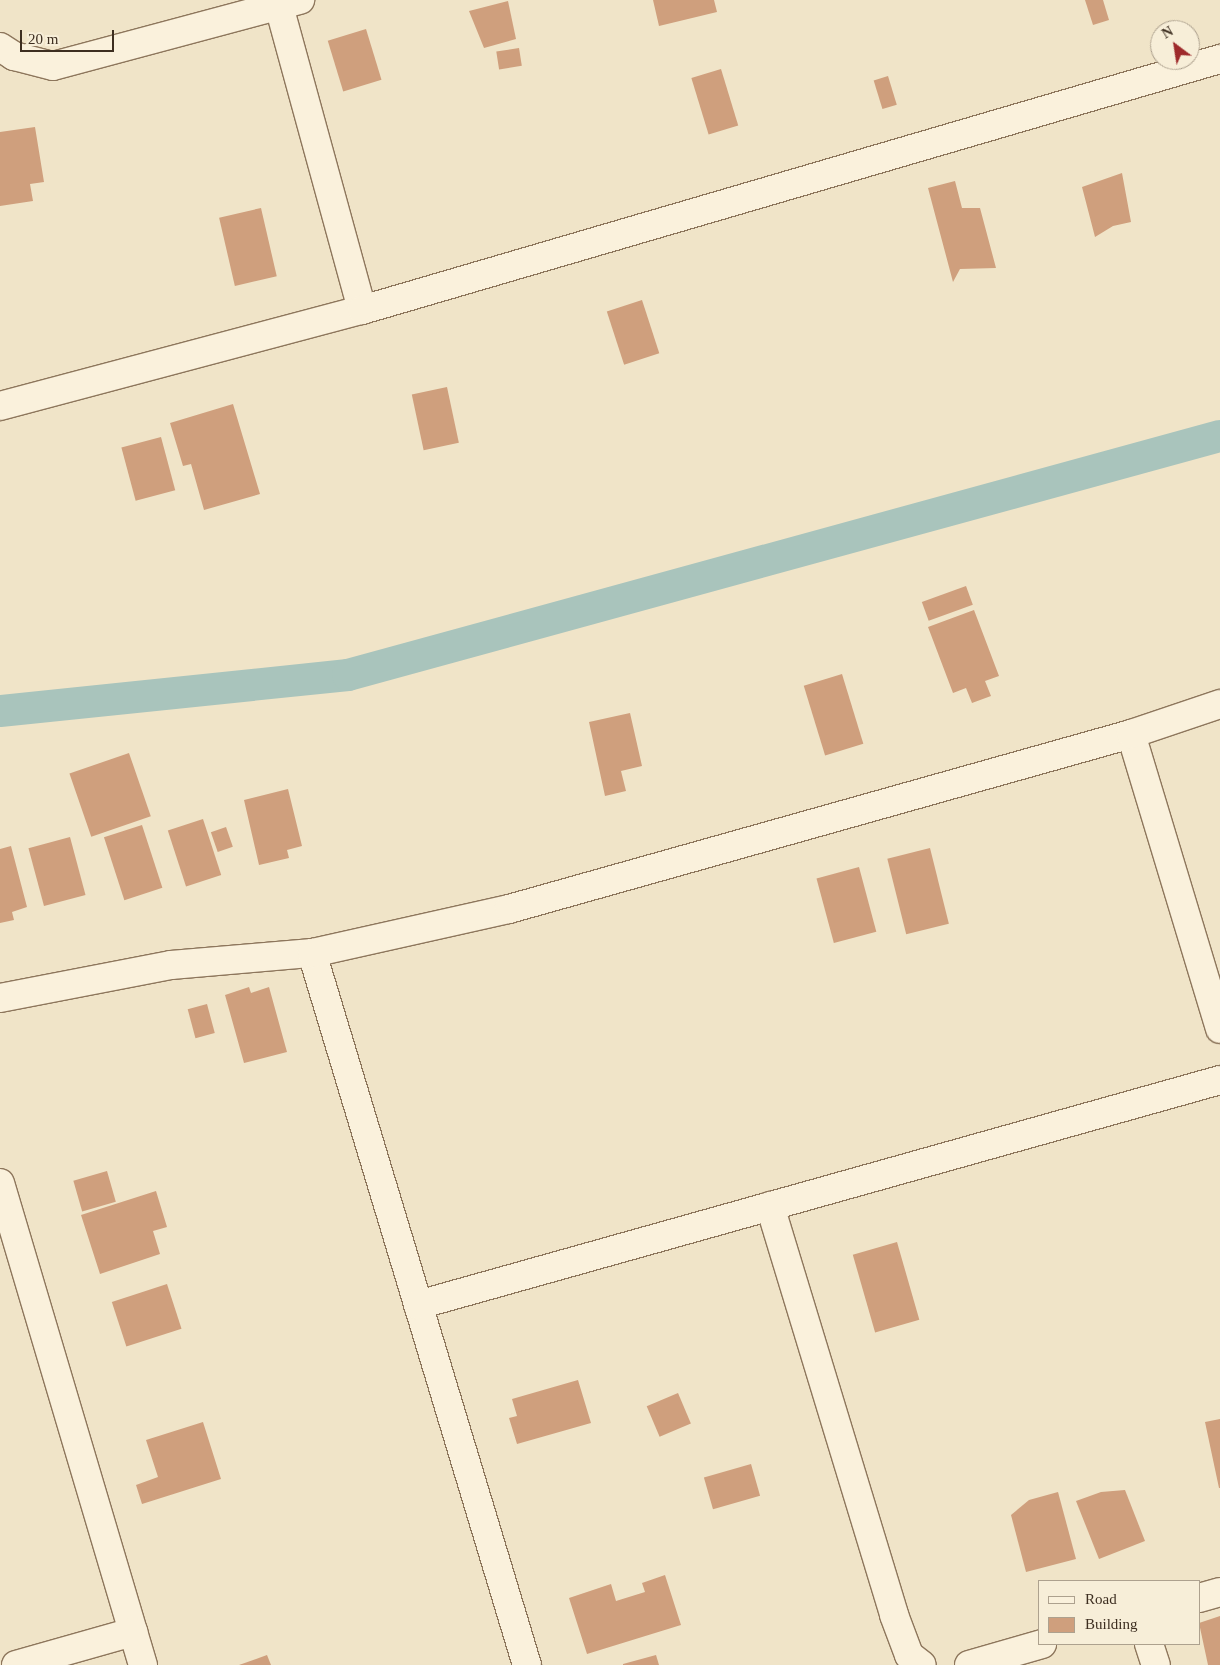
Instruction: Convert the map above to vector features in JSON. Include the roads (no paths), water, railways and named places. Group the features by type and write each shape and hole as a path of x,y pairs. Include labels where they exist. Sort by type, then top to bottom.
{"street":[{"path":"0,46 14,56 53,66 290,3 362,310"},
{"path":"0,406 362,310 1220,59"},
{"path":"0,998 171,964 312,953 509,909 1131,734 1220,704"},
{"path":"1131,734 1220,1029"},
{"path":"312,953 527,1665"},
{"path":"418,1305 1220,1080"},
{"path":"0,1183 143,1665"},
{"path":"770,1206 894,1615 909,1655 922,1665"},
{"path":"1200,1598 1220,1592"},
{"path":"16,1665 133,1632"},
{"path":"969,1665 1039,1645"},
{"path":"1150,1645 1156,1665"}],"waterway":[{"path":"0,711 348,675 1220,436"}]}
